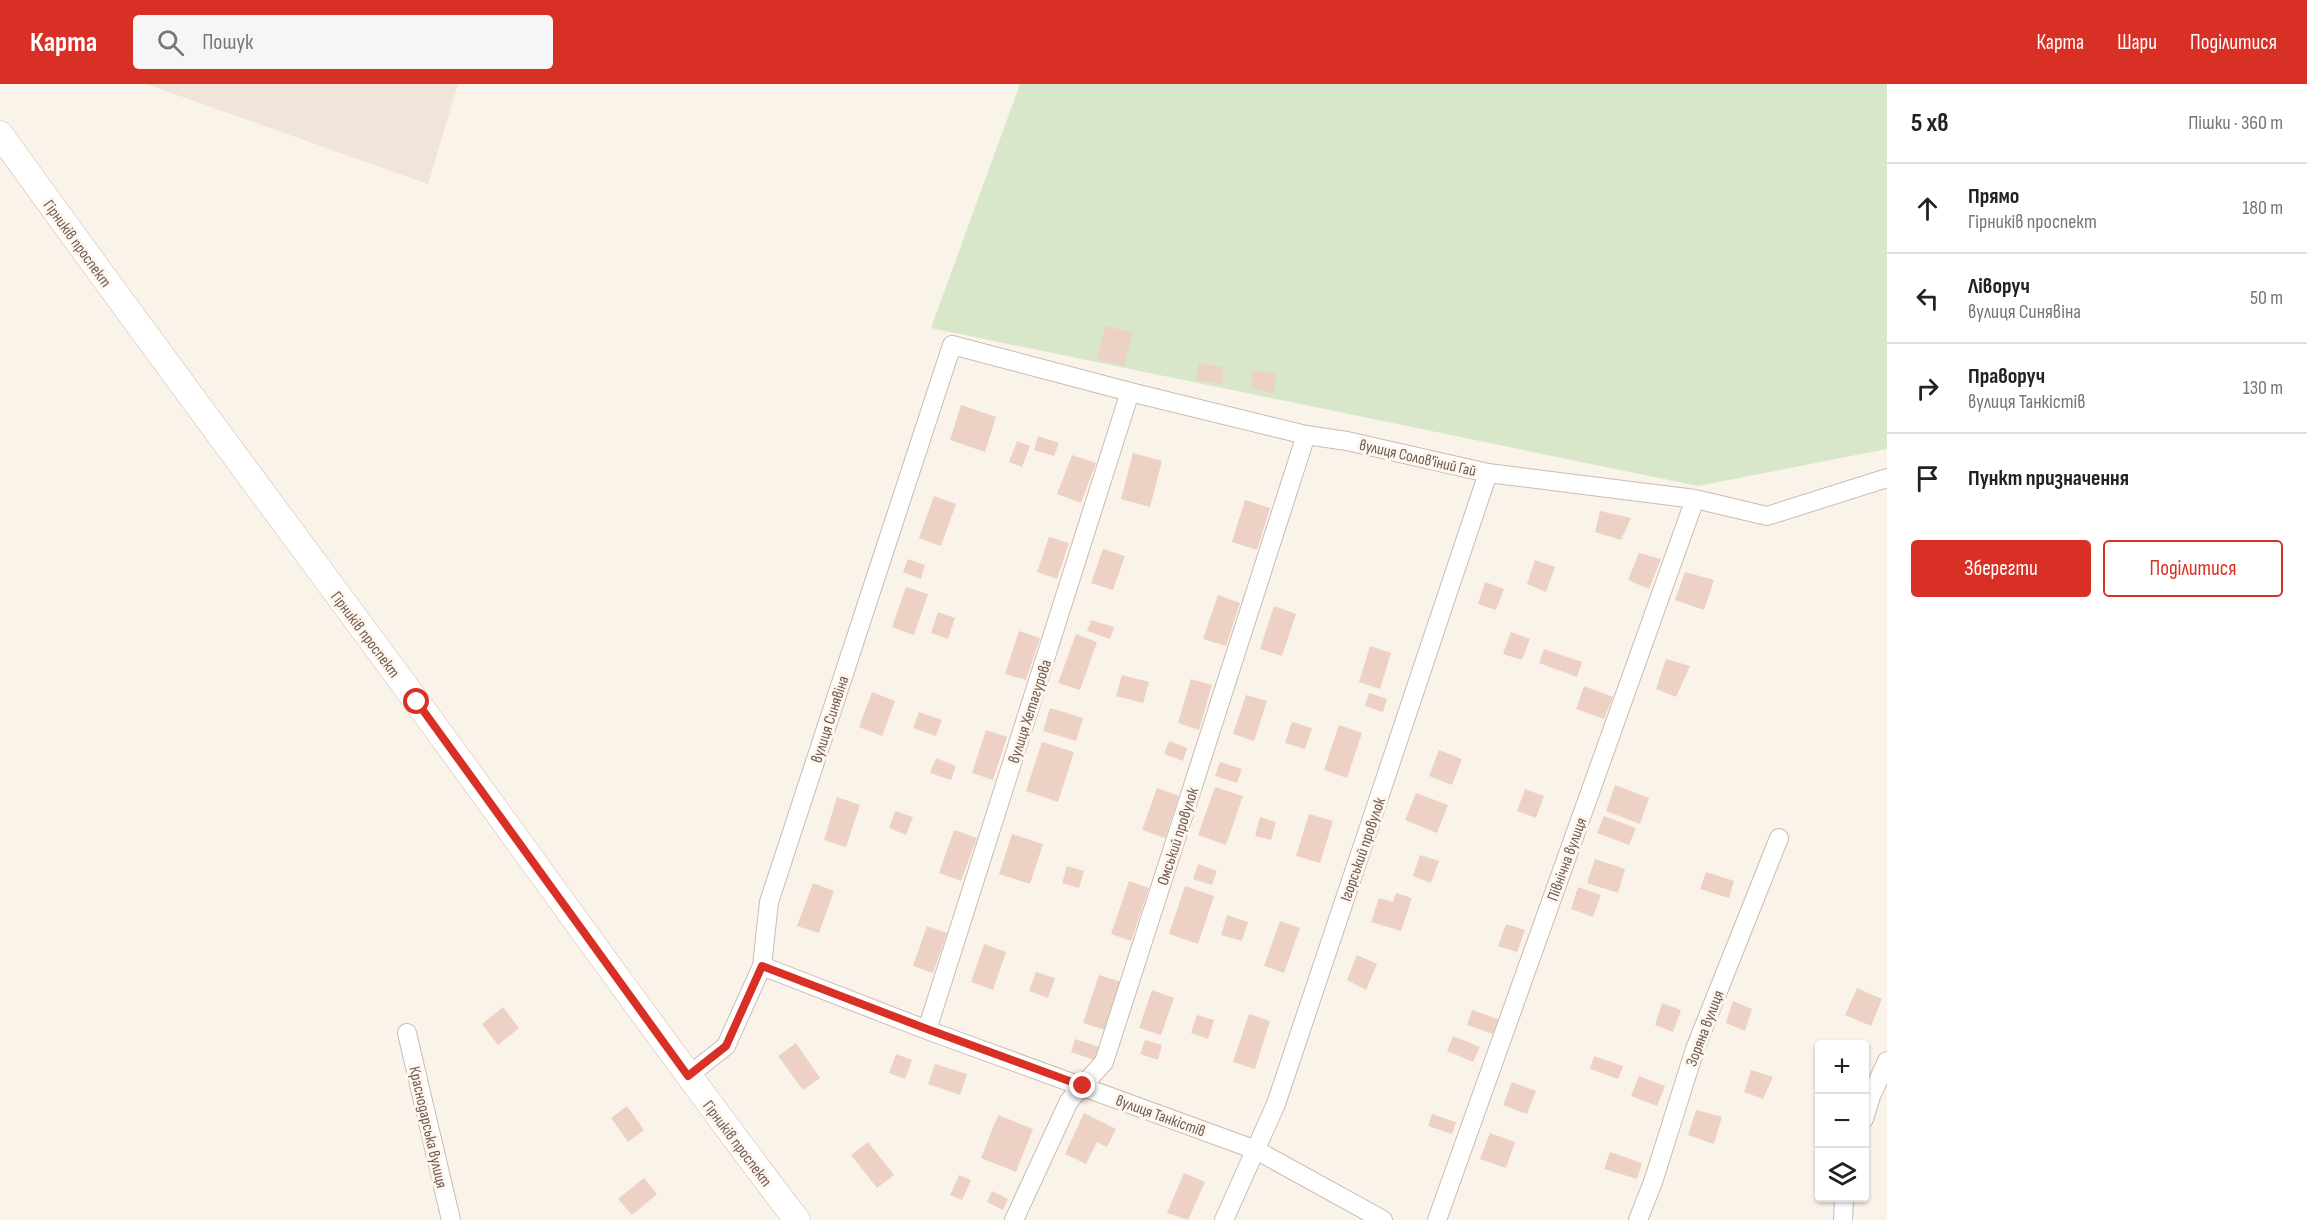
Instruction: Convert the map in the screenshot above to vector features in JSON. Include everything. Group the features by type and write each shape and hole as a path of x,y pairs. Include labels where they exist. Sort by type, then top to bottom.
{"main road":[{"name":"Гірників проспект","path":"0,134 148,340 417,702 688,1076 797,1220"}],"street":[{"name":"вулиця Синявіна","path":"688,1076 726,1046 762,966 769,902 952,345"},
{"name":"вулиця Солов'їний Гай","path":"952,345 1130,393 1306,435 1347,441 1488,473 1695,499 1767,516 1887,478"},
{"name":"вулиця Хетагурова","path":"927,1029 1130,393"},
{"name":"Омський провулок","path":"1014,1220 1068,1101 1104,1062 1306,435"},
{"name":"Ігорський провулок","path":"1224,1220 1276,1104 1488,473"},
{"name":"Північна вулиця","path":"1437,1220 1695,499"},
{"name":"Зоряна вулиця","path":"1638,1220 1653,1182 1695,1049 1779,838"},
{"name":"вулиця Танкістів","path":"762,966 1256,1150 1383,1220"},
{"name":"Краснодарська вулиця","path":"407,1033 451,1220"},
{"path":"1869,1103 1887,1061"},
{"path":"1843,1220 1844,1202"}],"shaded area":[{"path":"146,84 458,84 428,184"}],"green space":[{"path":"1020,84 1887,84 1887,449 1698,486 931,328"}],"building":[{"path":"1105,326 1133,333 1124,366 1097,359"},
{"path":"1199,363 1224,367 1221,384 1196,380"},
{"path":"1253,370 1277,374 1274,393 1251,388"},
{"path":"961,405 996,417 985,452 950,440"},
{"path":"1038,436 1059,443 1054,456 1034,450"},
{"path":"1017,441 1030,446 1022,467 1009,462"},
{"path":"1133,453 1162,461 1150,507 1121,499"},
{"path":"1072,455 1096,463 1081,503 1057,494"},
{"path":"934,496 956,504 941,546 919,538"},
{"path":"1245,500 1270,508 1257,550 1232,542"},
{"path":"1600,511 1631,518 1621,540 1595,532"},
{"path":"1049,537 1069,543 1057,579 1037,572"},
{"path":"1103,549 1125,556 1113,590 1091,583"},
{"path":"1639,553 1661,559 1649,589 1628,580"},
{"path":"908,559 925,565 921,579 903,572"},
{"path":"1535,560 1555,567 1546,592 1527,584"},
{"path":"1685,572 1714,580 1704,610 1675,600"},
{"path":"1485,582 1504,589 1496,610 1478,604"},
{"path":"906,587 928,594 914,635 892,627"},
{"path":"1218,595 1240,603 1226,646 1203,639"},
{"path":"1274,606 1296,614 1282,656 1260,649"},
{"path":"938,612 955,618 948,639 931,633"},
{"path":"1091,620 1114,627 1110,639 1087,631"},
{"path":"1019,631 1040,638 1026,680 1005,674"},
{"path":"1511,632 1530,639 1522,660 1503,654"},
{"path":"1076,634 1097,642 1080,690 1058,683"},
{"path":"1370,646 1391,653 1380,689 1359,682"},
{"path":"1544,649 1582,662 1577,677 1539,663"},
{"path":"1666,659 1690,666 1676,697 1656,689"},
{"path":"1122,675 1149,682 1143,703 1116,696"},
{"path":"1191,679 1212,685 1199,730 1178,723"},
{"path":"1584,686 1613,697 1604,719 1576,709"},
{"path":"872,692 895,701 882,736 859,727"},
{"path":"1369,693 1387,699 1383,712 1365,706"},
{"path":"1246,695 1267,701 1254,741 1233,734"},
{"path":"1050,708 1083,718 1076,741 1043,731"},
{"path":"919,712 942,720 936,736 913,728"},
{"path":"1292,722 1312,728 1305,749 1285,743"},
{"path":"1339,725 1362,733 1347,778 1324,770"},
{"path":"986,730 1007,737 993,780 972,773"},
{"path":"1169,741 1187,748 1183,761 1164,754"},
{"path":"1042,742 1074,752 1058,802 1026,791"},
{"path":"1439,750 1462,759 1452,785 1429,776"},
{"path":"936,758 956,766 951,780 930,773"},
{"path":"1220,762 1242,769 1237,783 1215,776"},
{"path":"1615,785 1649,798 1640,824 1606,811"},
{"path":"1215,787 1243,796 1226,845 1198,835"},
{"path":"1157,788 1179,796 1165,838 1142,830"},
{"path":"1525,789 1544,796 1536,818 1517,811"},
{"path":"1416,793 1448,805 1437,833 1405,820"},
{"path":"837,797 860,805 846,847 824,840"},
{"path":"895,811 913,817 906,835 889,828"},
{"path":"1309,814 1333,821 1320,863 1296,856"},
{"path":"1604,816 1636,828 1629,845 1597,833"},
{"path":"1260,817 1276,822 1271,840 1255,836"},
{"path":"954,830 977,838 961,881 939,873"},
{"path":"1012,834 1043,844 1030,884 999,874"},
{"path":"1420,855 1439,861 1431,883 1413,876"},
{"path":"1595,859 1625,869 1618,893 1587,883"},
{"path":"1198,864 1217,871 1212,885 1193,879"},
{"path":"1067,866 1084,871 1079,888 1062,883"},
{"path":"1706,872 1734,881 1729,898 1700,889"},
{"path":"1129,881 1149,888 1131,941 1111,934"},
{"path":"813,883 834,891 819,933 797,926"},
{"path":"1185,886 1214,896 1198,944 1169,934"},
{"path":"1578,887 1601,895 1593,917 1571,909"},
{"path":"1396,893 1412,898 1401,931 1371,922 1379,898 1393,902"},
{"path":"1227,915 1248,922 1242,941 1221,935"},
{"path":"1280,921 1300,928 1284,973 1264,966"},
{"path":"1506,924 1525,930 1517,952 1498,946"},
{"path":"927,926 947,933 933,973 913,966"},
{"path":"984,944 1006,952 993,990 971,982"},
{"path":"1357,955 1377,964 1366,990 1347,980"},
{"path":"1036,972 1055,978 1048,998 1029,991"},
{"path":"1099,975 1121,982 1105,1030 1083,1023"},
{"path":"1857,988 1882,999 1871,1026 1845,1015"},
{"path":"1152,990 1174,998 1161,1035 1139,1028"},
{"path":"1733,1001 1752,1009 1745,1031 1726,1023"},
{"path":"1662,1003 1681,1010 1673,1032 1655,1025"},
{"path":"503,1007 519,1028 498,1045 482,1024"},
{"path":"1472,1010 1498,1019 1493,1034 1467,1025"},
{"path":"1249,1014 1270,1021 1255,1069 1233,1062"},
{"path":"1197,1015 1214,1020 1208,1039 1191,1033"},
{"path":"1453,1036 1480,1047 1473,1062 1447,1051"},
{"path":"1075,1039 1102,1048 1097,1061 1071,1052"},
{"path":"1145,1040 1162,1045 1158,1060 1140,1054"},
{"path":"796,1043 820,1078 803,1090 778,1056"},
{"path":"896,1054 912,1060 905,1079 889,1073"},
{"path":"1594,1056 1623,1066 1618,1079 1590,1069"},
{"path":"935,1064 967,1074 960,1095 928,1084"},
{"path":"1751,1070 1773,1077 1763,1099 1744,1092"},
{"path":"1639,1076 1665,1086 1657,1106 1631,1096"},
{"path":"1512,1082 1536,1091 1527,1114 1503,1105"},
{"path":"627,1106 644,1130 628,1142 611,1118"},
{"path":"1696,1110 1722,1117 1714,1144 1688,1135"},
{"path":"1084,1113 1116,1129 1107,1147 1097,1142 1086,1164 1065,1154"},
{"path":"1432,1114 1456,1122 1452,1134 1428,1126"},
{"path":"998,1115 1033,1129 1016,1172 981,1158"},
{"path":"1490,1133 1515,1142 1506,1168 1480,1159"},
{"path":"868,1142 894,1175 877,1188 851,1155"},
{"path":"1610,1152 1642,1163 1637,1179 1604,1169"},
{"path":"1184,1173 1205,1182 1188,1220 1167,1213"},
{"path":"959,1175 971,1180 962,1200 950,1195"},
{"path":"644,1178 657,1194 632,1215 618,1199"},
{"path":"992,1191 1008,1199 1003,1210 987,1202"}],"route":[{"path":"417,702 688,1076 726,1046 762,966 1083,1086"}]}
